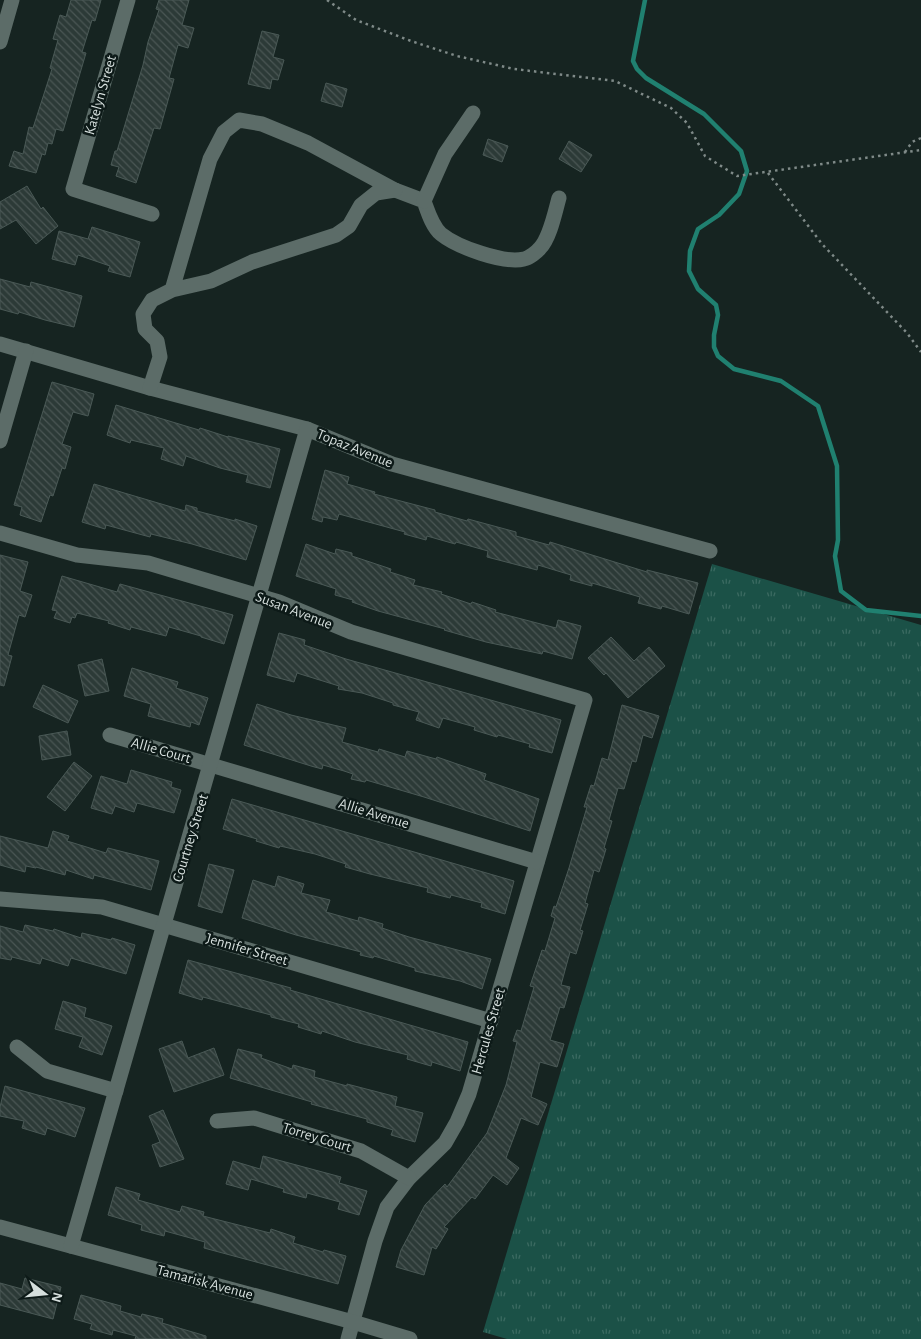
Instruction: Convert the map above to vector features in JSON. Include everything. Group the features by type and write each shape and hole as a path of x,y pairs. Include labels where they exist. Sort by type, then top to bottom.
{"street":[{"path":"0,42 12,0"},
{"name":"Katelyn Street","path":"128,0 72,189 152,214"},
{"path":"473,114 445,154 424,201 430,218 441,234 465,249 498,258 525,259 541,248 550,229 558,198"},
{"path":"172,290 210,159 224,132 239,120 262,124 308,143 395,190 424,201"},
{"path":"150,388 160,357 157,341 145,329 143,314 152,300 172,290 211,281 252,262 336,235 349,226 361,206 376,193 395,190"},
{"name":"Topaz Avenue","path":"0,344 150,388 308,429 392,464 710,551"},
{"path":"0,441 26,351"},
{"name":"Courtney Street","path":"71,1246 308,429"},
{"name":"Susan Avenue","path":"0,533 77,555 148,563 279,602 351,632 585,700"},
{"name":"Hercules Street","path":"348,1339 375,1241 387,1207 409,1178 445,1143 457,1122 469,1094 585,700"},
{"name":"Allie Court","path":"110,735 211,765"},
{"name":"Allie Avenue","path":"211,765 537,862"},
{"name":"Jennifer Street","path":"0,898 102,907 491,1021"},
{"path":"17,1047 47,1071 116,1091"},
{"name":"Torrey Court","path":"218,1121 254,1118 361,1151 409,1178"},
{"name":"Tamarisk Avenue","path":"0,1227 410,1339"}],"path":[{"path":"327,0 356,20 457,56 514,69 614,81 671,108 687,123 705,156 736,176 921,150"},
{"path":"906,152 912,142 921,138"},
{"path":"767,172 822,244 907,333 921,352"}],"green space":[{"path":"712,564 921,625 921,1339 507,1339 483,1332"}],"building":[{"path":"71,0 101,0 95,21 92,20 82,52 86,53 63,131 56,129 52,144 48,143 45,155 42,154 36,173 9,166 14,151 23,154 29,127 33,128 52,69 50,68 58,40 53,39 60,15 66,17"},
{"path":"159,0 189,0 182,25 194,28 188,48 178,45 169,78 174,79 160,129 154,128 136,183 116,176 119,167 111,165 115,151 117,151 159,10 156,9"},
{"path":"262,31 279,35 273,57 284,60 278,80 272,79 270,89 248,84"},
{"path":"326,83 347,89 342,107 321,101"},
{"path":"488,139 508,146 502,162 483,155"},
{"path":"569,141 592,155 581,172 559,159"},
{"path":"27,186 41,209 43,207 58,226 36,244 16,220 0,229 0,202"},
{"path":"92,227 140,242 130,277 108,271 110,266 78,255 75,265 52,259 59,231 88,239"},
{"path":"0,279 30,287 31,282 82,296 74,327 19,312 18,314 0,309"},
{"path":"52,382 94,394 88,416 73,412 62,444 71,447 65,469 62,468 53,496 50,495 41,522 20,515 22,507 14,505"},
{"path":"116,405 199,430 200,428 228,437 280,449 270,488 246,482 248,475 220,468 186,456 183,466 161,459 164,448 131,440 130,443 107,435"},
{"path":"325,470 349,477 347,484 375,492 374,494 435,510 435,512 467,521 468,519 516,532 516,536 549,545 550,542 647,572 647,570 698,583 689,614 662,606 661,609 638,603 640,597 592,583 592,586 570,580 571,575 538,565 537,570 487,557 488,551 456,542 455,544 427,536 426,540 404,534 405,532 339,514 337,520 323,517 322,522 312,519"},
{"path":"94,484 185,511 186,505 197,508 197,511 257,526 246,560 151,534 150,537 106,525 105,529 82,522"},
{"path":"306,544 335,554 336,549 352,553 352,556 391,569 390,572 415,580 413,585 442,592 441,594 496,610 495,612 556,628 558,620 581,626 572,659 543,651 542,654 486,642 378,611 352,602 353,600 335,595 336,589 296,576"},
{"path":"0,555 28,562 20,591 32,595 25,617 19,615 8,655 12,656 4,686 0,685"},
{"path":"62,576 117,592 120,584 233,615 224,644 169,627 166,636 131,627 130,630 108,623 109,621 77,613 75,618 72,617 70,623 54,618 57,611 52,610"},
{"path":"279,633 305,640 304,645 346,659 561,720 552,753 529,747 530,744 474,730 475,727 443,718 439,728 416,720 419,712 393,705 393,703 362,693 338,689 339,686 297,673 294,682 267,675"},
{"path":"611,637 634,661 649,647 665,666 628,698 606,673 604,675 588,658"},
{"path":"102,659 109,691 85,696 78,665"},
{"path":"132,668 178,682 176,688 208,698 199,725 191,722 190,727 148,716 151,704 124,696"},
{"path":"43,685 78,701 68,723 33,707"},
{"path":"257,704 291,715 346,728 342,742 378,752 379,749 405,757 407,751 436,759 437,757 486,774 484,780 539,799 530,831 366,780 365,782 351,779 353,774 344,771 323,765 322,769 244,745"},
{"path":"622,705 659,716 652,738 643,735 636,762 632,761 624,789 618,788 609,820 612,821 604,848 606,849 599,872 594,870 585,903 588,904 580,930 583,931 576,954 570,952 561,985 570,987 564,1008 560,1007 550,1040 564,1044 557,1067 540,1062 531,1097 547,1104 538,1125 521,1118 506,1158 519,1168 507,1185 493,1175 475,1199 472,1197 444,1227 448,1229 436,1249 432,1247 424,1275 396,1267 401,1250 425,1205 445,1184 447,1187 487,1133 506,1085 517,1042 513,1041 517,1030 521,1031 534,987 530,986 542,950 545,951 555,918 551,916 554,906 556,907 569,868 587,807 584,807 591,785 594,786 602,758 608,760"},
{"path":"67,731 71,755 42,760 39,736"},
{"path":"74,762 92,776 65,811 47,797"},
{"path":"131,770 172,782 171,787 181,790 174,813 137,803 134,812 115,806 112,814 91,808 101,776 127,784"},
{"path":"232,799 514,881 505,914 481,907 482,903 451,895 450,898 427,892 428,888 345,867 346,864 315,854 280,846 279,848 223,829"},
{"path":"53,831 69,836 67,841 106,853 108,848 159,861 151,890 94,875 93,879 66,870 65,875 26,866 25,872 0,865 0,836 48,848"},
{"path":"209,864 234,870 222,913 198,906"},
{"path":"278,876 304,884 301,893 330,900 326,912 358,921 359,917 383,924 382,928 409,937 491,959 482,989 460,981 415,971 415,968 374,956 373,958 360,955 361,952 296,935 242,918 253,880 275,887"},
{"path":"25,925 53,931 54,929 81,938 82,933 111,940 112,938 135,945 126,974 71,958 68,966 42,958 40,964 12,957 11,960 0,958 0,926 23,932"},
{"path":"188,960 291,988 290,990 468,1042 460,1071 432,1062 431,1066 407,1059 408,1055 355,1042 322,1031 321,1034 298,1027 299,1024 271,1017 271,1015 203,997 202,1000 179,993"},
{"path":"63,1001 86,1008 84,1017 112,1026 102,1055 79,1047 83,1037 55,1029"},
{"path":"182,1041 188,1058 214,1048 224,1075 174,1092 159,1049"},
{"path":"238,1049 262,1055 261,1058 292,1069 293,1065 315,1071 314,1077 397,1097 395,1106 423,1113 415,1142 391,1135 393,1130 367,1122 367,1119 311,1104 312,1102 230,1078"},
{"path":"5,1086 85,1108 75,1137 47,1128 45,1135 22,1128 24,1121 0,1116"},
{"path":"163,1110 184,1159 160,1167 152,1145 160,1142 149,1116"},
{"path":"263,1156 341,1177 339,1183 367,1191 359,1215 338,1209 340,1202 307,1193 306,1198 283,1192 284,1189 251,1179 248,1190 226,1184 233,1161 260,1169"},
{"path":"116,1187 140,1194 138,1200 180,1212 182,1206 204,1212 203,1216 270,1233 271,1229 295,1237 293,1243 323,1252 324,1250 346,1256 338,1284 204,1248 205,1242 165,1231 164,1236 141,1230 142,1225 108,1215"},
{"path":"25,1278 61,1287 53,1319 0,1305 0,1283 22,1289"},
{"path":"81,1295 121,1306 120,1311 141,1317 142,1314 163,1319 162,1323 206,1336 206,1339 135,1339 136,1336 113,1330 112,1335 90,1329 92,1324 74,1319"}],"waterway":[{"path":"645,0 633,61 637,69 646,78 704,114 741,151 747,171 739,194 719,215 698,229 690,251 689,271 698,289 716,305 718,315 714,347 718,356 734,369 781,381 818,406 837,466 838,540 835,556 841,591 866,610 921,616"}]}
